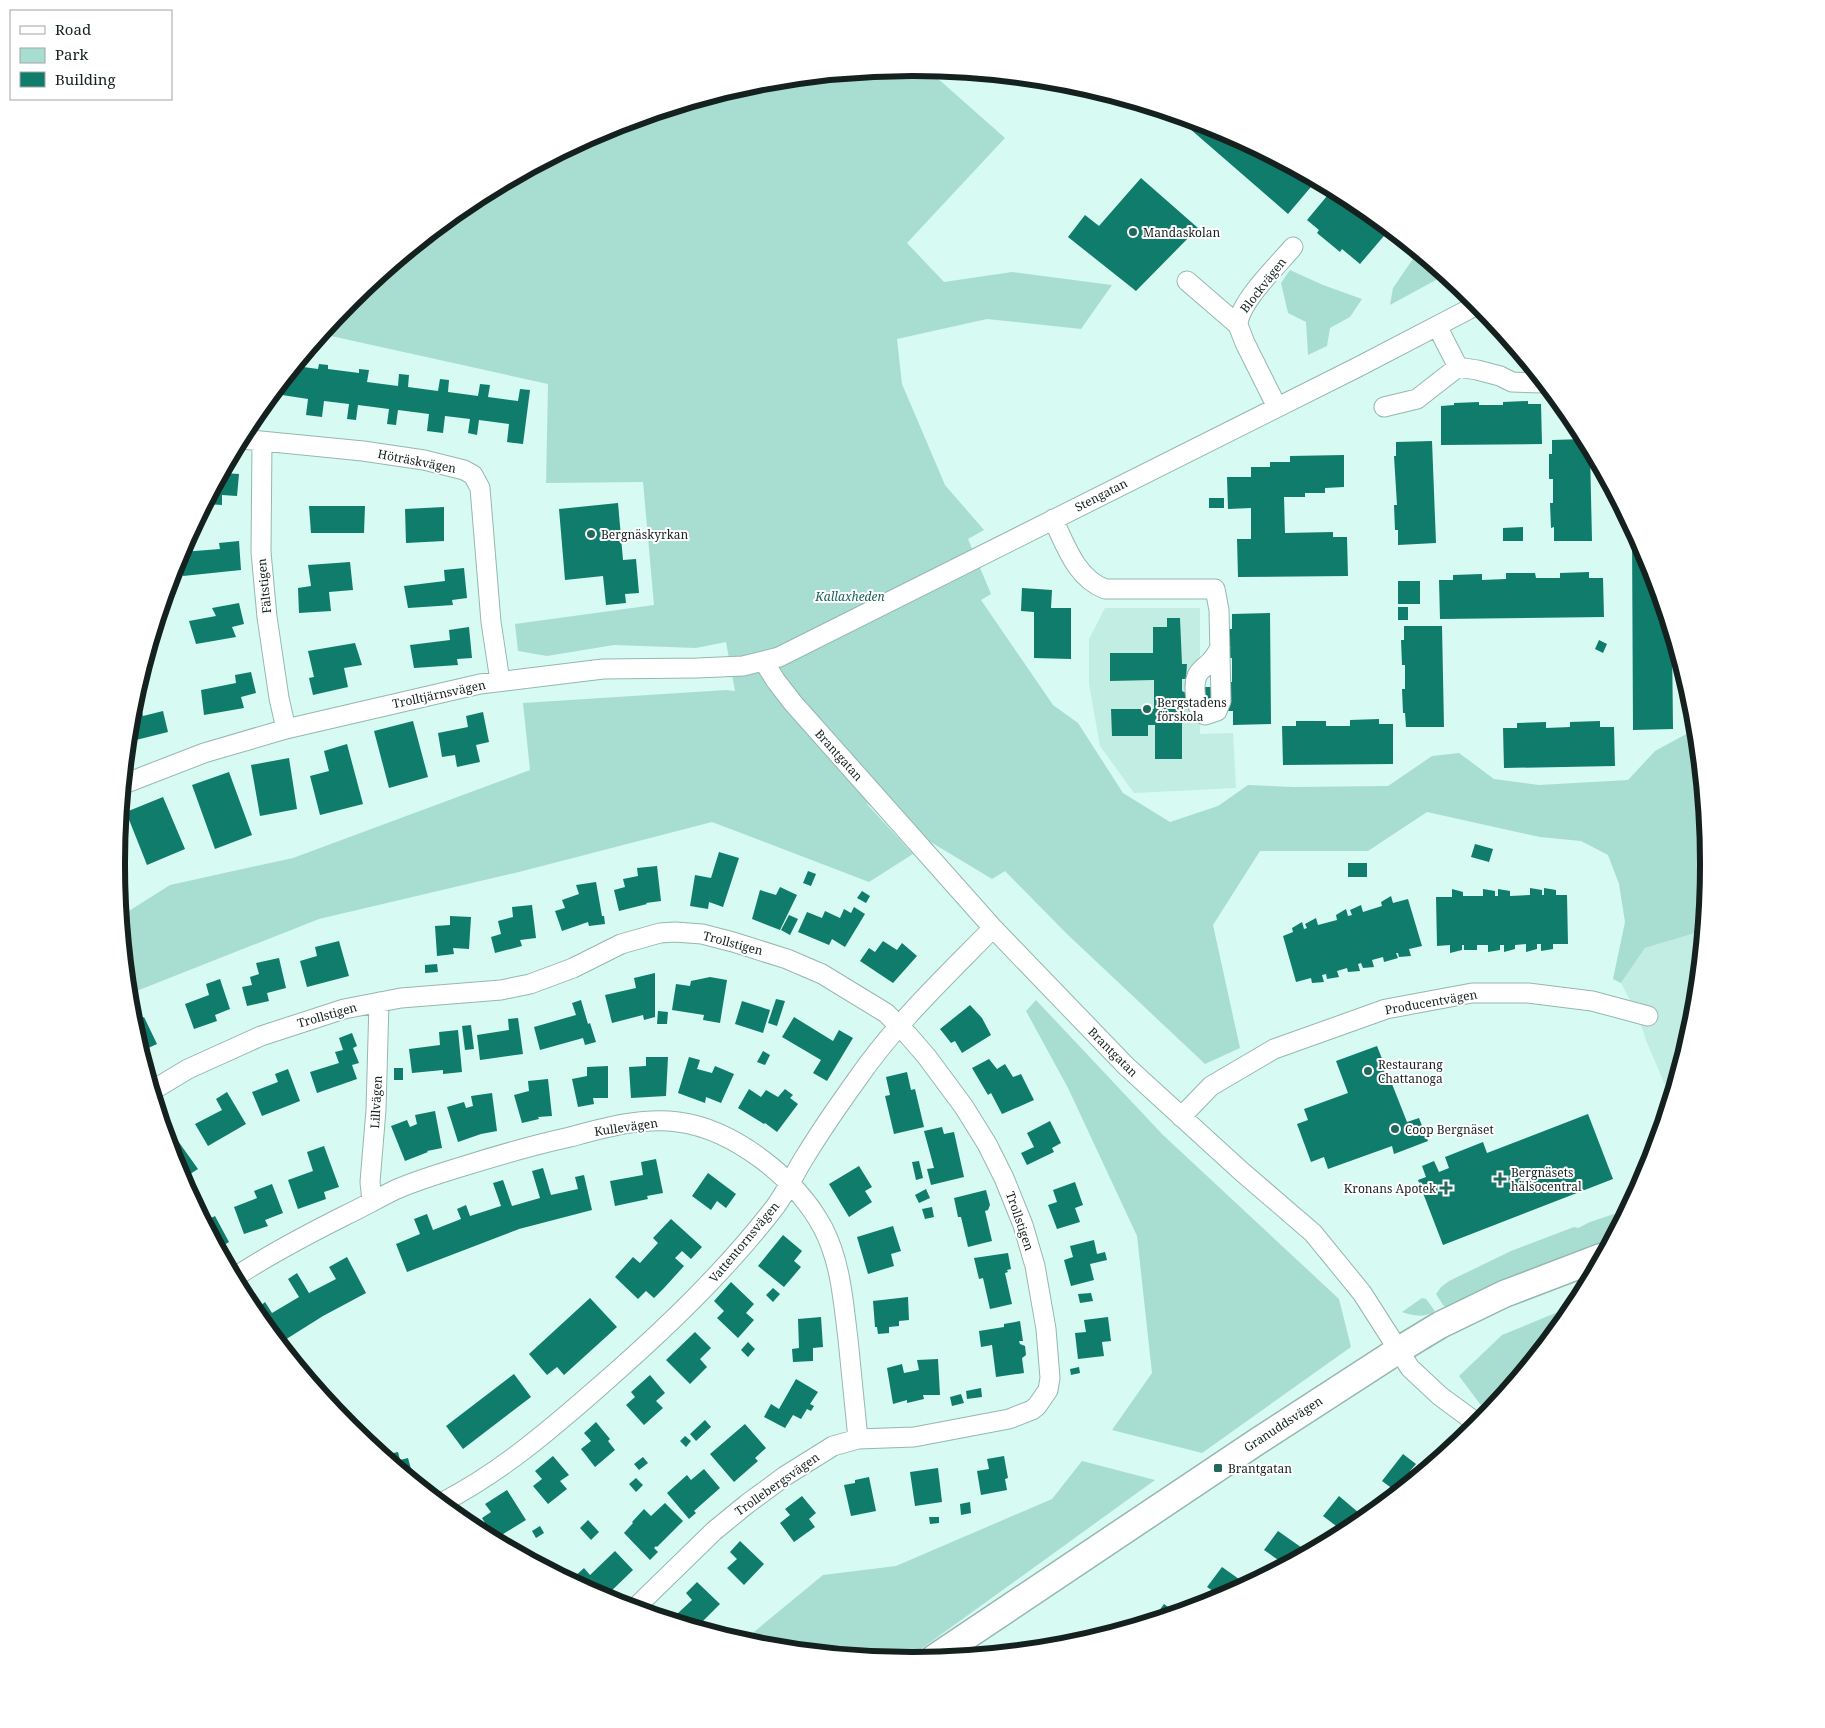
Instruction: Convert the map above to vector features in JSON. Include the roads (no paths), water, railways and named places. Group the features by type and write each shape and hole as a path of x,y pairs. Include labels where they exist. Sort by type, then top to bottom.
{"street":[{"name":"Blockvägen","path":"1238,325 1241,312 1252,294 1293,246"},
{"path":"1187,281 1238,325 1277,407"},
{"name":"Stengatan","path":"764,662 792,652 1471,308"},
{"path":"1437,326 1458,367"},
{"path":"1384,407 1417,399 1458,367 1500,376 1512,382 1536,383"},
{"name":"Höträskvägen","path":"249,440 364,451 453,466 473,475 480,488 491,622 500,681"},
{"name":"Fältstigen","path":"262,442 261,552 279,698 286,729"},
{"path":"1053,520 1076,566 1088,581 1105,589 1215,589 1219,610 1220,648"},
{"name":"Trolltjärnsvägen","path":"129,782 204,753 286,729 500,681 603,669 723,667 764,662"},
{"name":"Brantgatan","path":"764,662 793,702 993,928 1126,1066 1241,1172 1313,1233 1362,1293 1397,1351 1410,1368 1440,1396 1472,1419"},
{"name":"Vattentornsvägen","path":"447,1499 501,1466 545,1433 658,1335 726,1264 776,1206 806,1154 859,1076 898,1026 993,928"},
{"name":"Trollstigen","path":"158,1087 188,1069 261,1036 344,1009 423,995 501,990 530,984 573,968 621,944 660,933 675,932 710,936 787,959 822,974 886,1013 927,1057 964,1107 987,1144 1004,1178 1023,1224 1035,1266 1046,1329 1050,1378"},
{"name":"Producentvägen","path":"1181,1117 1211,1086 1274,1049 1386,1009 1472,993 1528,993 1592,1001 1648,1016"},
{"name":"Lillvägen","path":"372,1202 370,1182 376,1110 379,1002"},
{"name":"Kullevägen","path":"240,1274 292,1243 397,1189 501,1154 629,1124 654,1121 678,1122 702,1127 720,1134 750,1151 775,1170 814,1213 830,1243 837,1261 841,1281 854,1382 858,1439"},
{"name":"Granuddsvägen","path":"945,1651 1258,1441 1397,1351 1440,1326 1504,1294 1594,1260"},
{"name":"Trollebergsvägen","path":"640,1603 714,1531 747,1504 815,1456 833,1446 858,1439 914,1437 993,1423 1020,1416 1037,1406 1048,1390 1050,1378"}],"place":[{"name":"Mandaskolan","path":"1133,232"},
{"name":"Bergnäskyrkan","path":"591,534"},
{"name":"Bergstadens förskola","path":"1147,709"},
{"name":"Restaurang Chattanoga","path":"1368,1071"},
{"name":"Coop Bergnäset","path":"1395,1129"},
{"name":"Bergnäsets hälsocentral","path":"1500,1179"},
{"name":"Kronans Apotek","path":"1446,1188"},
{"name":"Brantgatan","path":"1218,1468"}],"park label":[{"name":"Kallaxheden","path":"850,596"}]}
